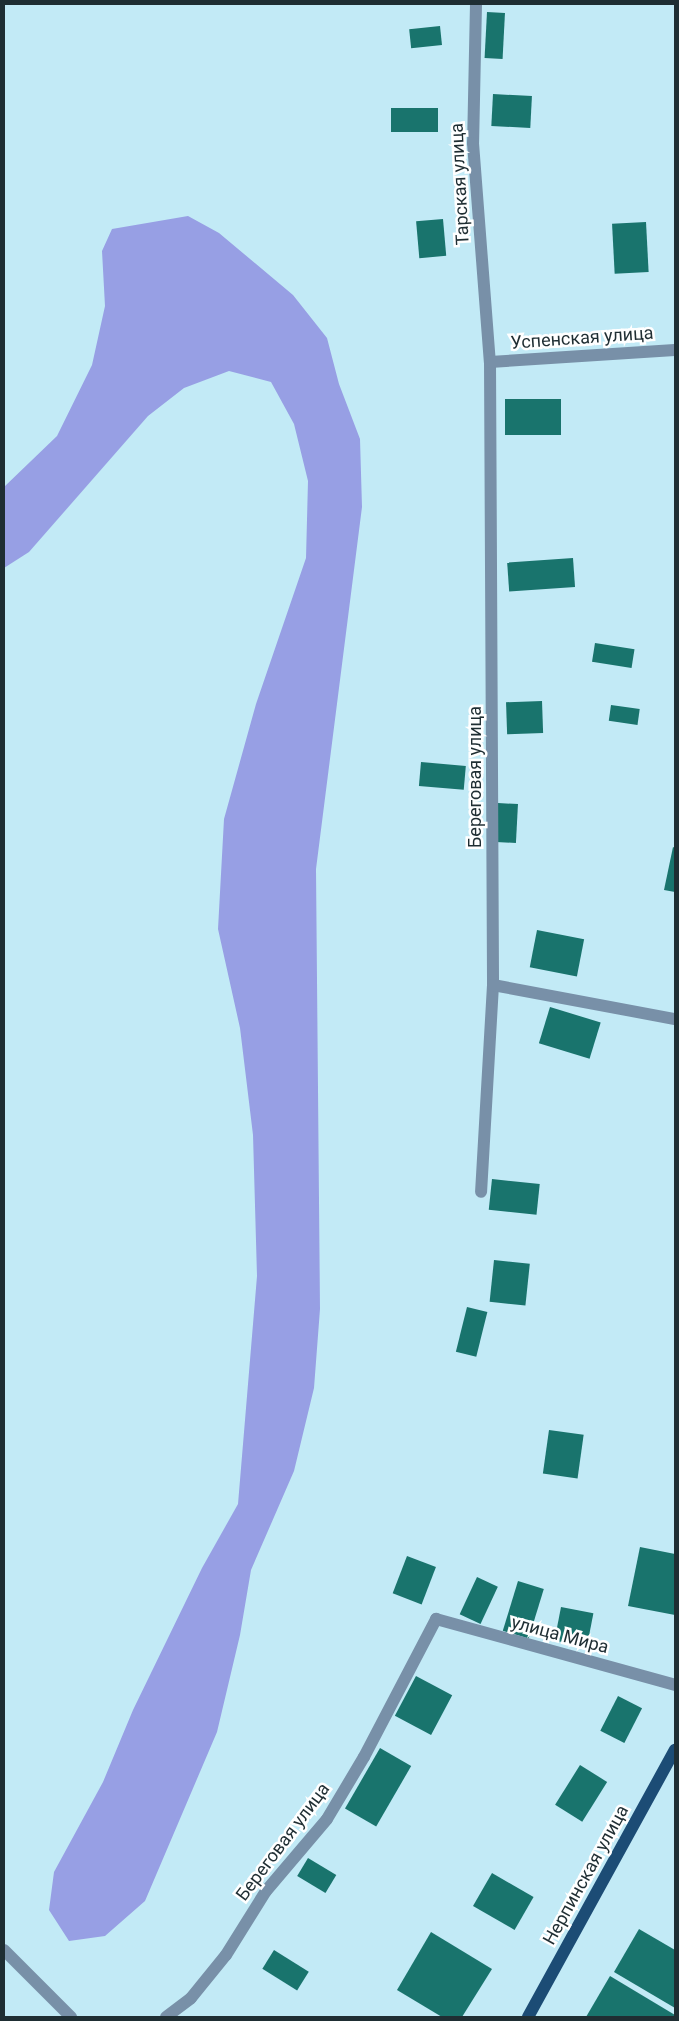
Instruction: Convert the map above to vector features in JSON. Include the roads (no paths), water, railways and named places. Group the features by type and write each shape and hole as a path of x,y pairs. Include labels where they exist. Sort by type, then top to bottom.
{"main road":[{"name":"Нерпинская улица","path":"528,2017 675,1750"}],"street":[{"name":"Тарская улица","path":"476,4 473,144 490,362"},
{"name":"Успенская улица","path":"490,362 675,350"},
{"name":"Береговая улица","path":"481,1192 493,985 490,362"},
{"path":"493,985 675,1019"},
{"name":"Береговая улица","path":"166,2017 191,1998 226,1954 266,1892 327,1819 368,1749 436,1619"},
{"name":"улица Мира","path":"436,1619 675,1685"},
{"path":"4,1950 71,2017"}],"water":[{"path":"188,216 219,233 293,295 327,338 339,384 360,439 362,507 316,869 320,1309 314,1388 294,1471 251,1570 240,1635 217,1732 145,1901 105,1936 69,1941 49,1910 54,1872 103,1782 133,1710 202,1568 238,1504 257,1276 253,1135 240,1028 218,929 224,819 256,704 306,558 308,481 294,424 271,382 229,371 184,388 148,416 29,552 4,568 4,487 57,436 92,365 105,306 102,251 112,229"}]}
